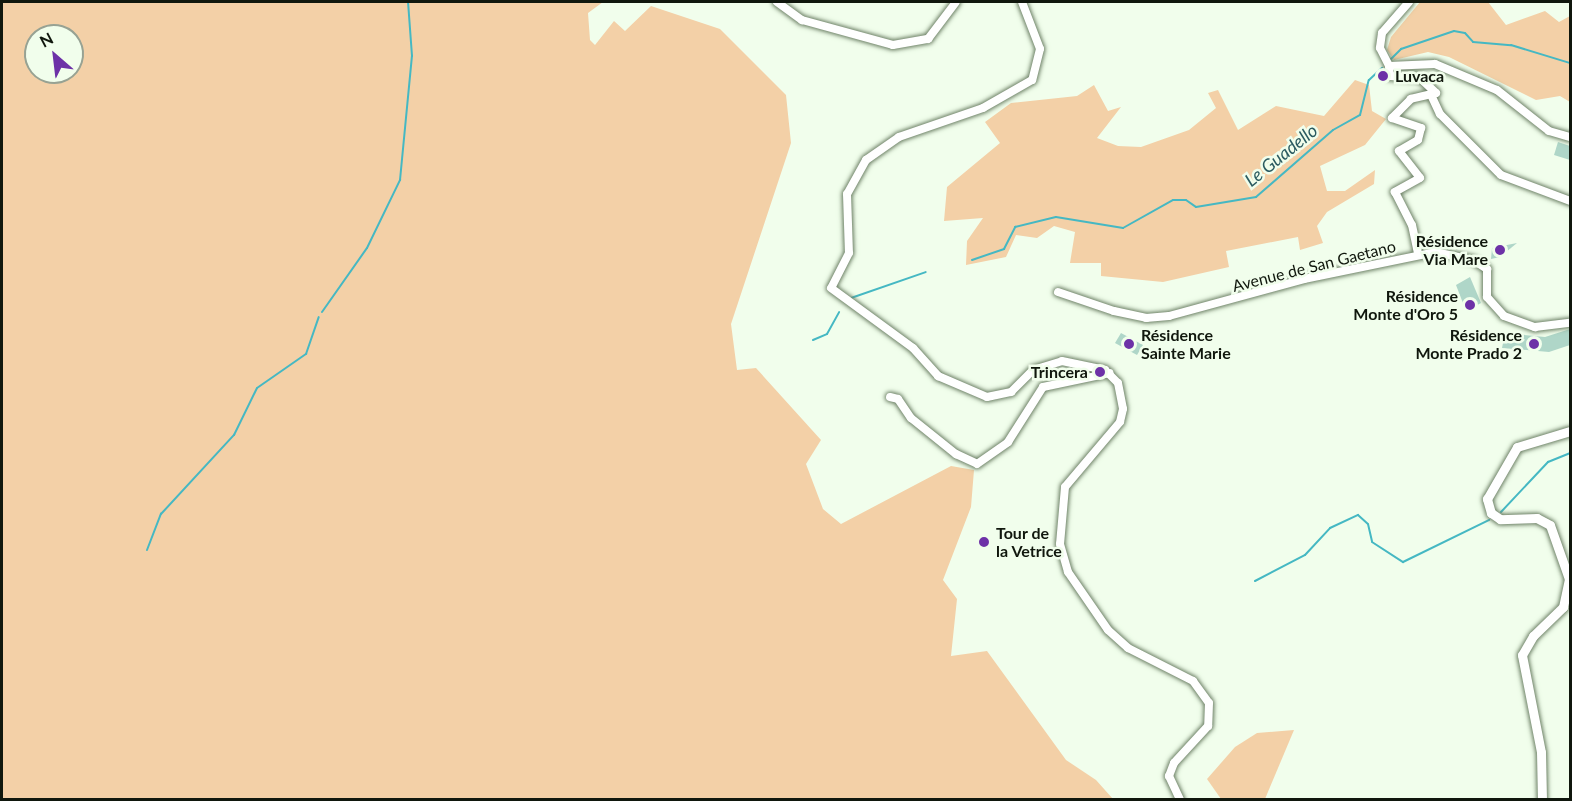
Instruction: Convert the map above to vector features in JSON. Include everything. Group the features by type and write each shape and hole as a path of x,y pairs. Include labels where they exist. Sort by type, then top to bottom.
{"main road":[{"path":"1542,800 1541,752 1522,655 1533,636 1563,607 1569,579 1550,525 1537,518 1500,519 1491,513 1487,500 1518,447 1570,431"}],"street":[{"path":"777,2 802,20 893,45 928,39 956,2"},
{"path":"1022,2 1040,49 1032,81 983,108 898,137 866,160 847,194 849,252 831,288 913,348 938,376 987,397 1011,392 1046,363 1077,363 1110,374 1121,393 1120,422 1065,487 1060,544 1068,572 1108,630 1128,648 1193,681 1209,702 1208,726 1174,764 1169,776 1180,800"},
{"path":"1408,2 1382,33 1380,48 1389,66 1390,76 1420,78 1434,87 1432,97 1440,114 1501,175 1570,201"},
{"path":"1389,66 1435,64 1497,90 1550,131 1570,137"},
{"path":"1418,254 1416,234 1395,192 1420,178 1399,151 1419,140 1421,128 1392,118 1411,99 1432,97"},
{"name":"Avenue de San Gaetano","path":"1058,292 1146,318 1201,310 1304,279 1418,254 1473,260 1487,269 1487,297 1504,316 1535,327 1570,323"},
{"path":"890,397 898,399 911,418 956,454 976,464 1008,442 1043,387 1110,374"}],"shaded area":[{"path":"2,2 603,2 588,13 590,40 595,45 614,21 625,31 651,6 720,29 786,95 791,143 731,324 737,370 756,368 821,440 806,464 823,509 841,524 951,466 974,470 971,507 943,580 957,599 951,656 987,651 1066,760 1096,780 1113,799 2,799"},
{"path":"1420,2 1488,2 1506,25 1545,11 1559,22 1570,16 1570,102 1560,96 1536,100 1449,57 1428,52 1394,60 1387,50 1391,37"},
{"path":"1355,80 1369,85 1372,111 1386,119 1365,145 1320,166 1327,191 1345,191 1375,170 1374,184 1327,212 1317,226 1323,243 1300,250 1298,237 1226,251 1229,267 1163,282 1101,276 1101,263 1070,263 1075,232 1054,226 1037,238 1016,235 1006,257 966,265 967,241 983,218 944,221 947,187 1000,143 985,122 1011,103 1077,96 1094,85 1108,111 1121,107 1097,138 1118,146 1141,147 1189,130 1216,108 1208,93 1218,90 1238,130 1276,106 1324,116"},
{"path":"1294,730 1265,799 1221,799 1207,779 1235,747 1257,733"}],"building":[{"path":"1558,142 1570,146 1570,160 1554,155"},
{"name":"Résidence Via Mare","path":"1517,243 1500,257 1491,259 1492,248"},
{"path":"1470,277 1481,303 1466,311 1456,285"},
{"path":"1570,329 1570,345 1549,352 1502,348 1505,333 1545,337"},
{"name":"Résidence Sainte Marie","path":"1121,333 1143,345 1137,355 1115,343"}],"waterway":[{"path":"322,312 367,248 400,180 412,56 408,2"},
{"name":"Le Guadello","path":"1390,60 1401,49 1454,31 1465,33 1473,42 1511,45 1570,63"},
{"name":"Le Guadello","path":"972,260 1004,249 1015,227 1056,217 1123,228 1173,200 1186,200 1196,207 1256,197 1333,130 1360,115 1369,80 1382,68"},
{"name":"Le Guadello","path":"851,298 926,272"},
{"name":"Le Guadello","path":"813,340 827,334 839,312"},
{"path":"147,550 161,514 234,435 257,388 306,354 319,317"},
{"path":"1501,512 1548,462 1570,453"},
{"path":"1255,581 1305,555 1330,528 1358,515 1368,524 1372,542 1403,562 1489,520"}],"place":[{"name":"Luvaca","path":"1383,76"},
{"name":"Résidence Via Mare","path":"1500,250"},
{"name":"Résidence Monte d'Oro 5","path":"1470,305"},
{"name":"Résidence Sainte Marie","path":"1129,344"},
{"name":"Résidence Monte Prado 2","path":"1534,344"},
{"name":"Trincera","path":"1100,372"},
{"name":"Tour de la Vetrice","path":"984,542"}]}
